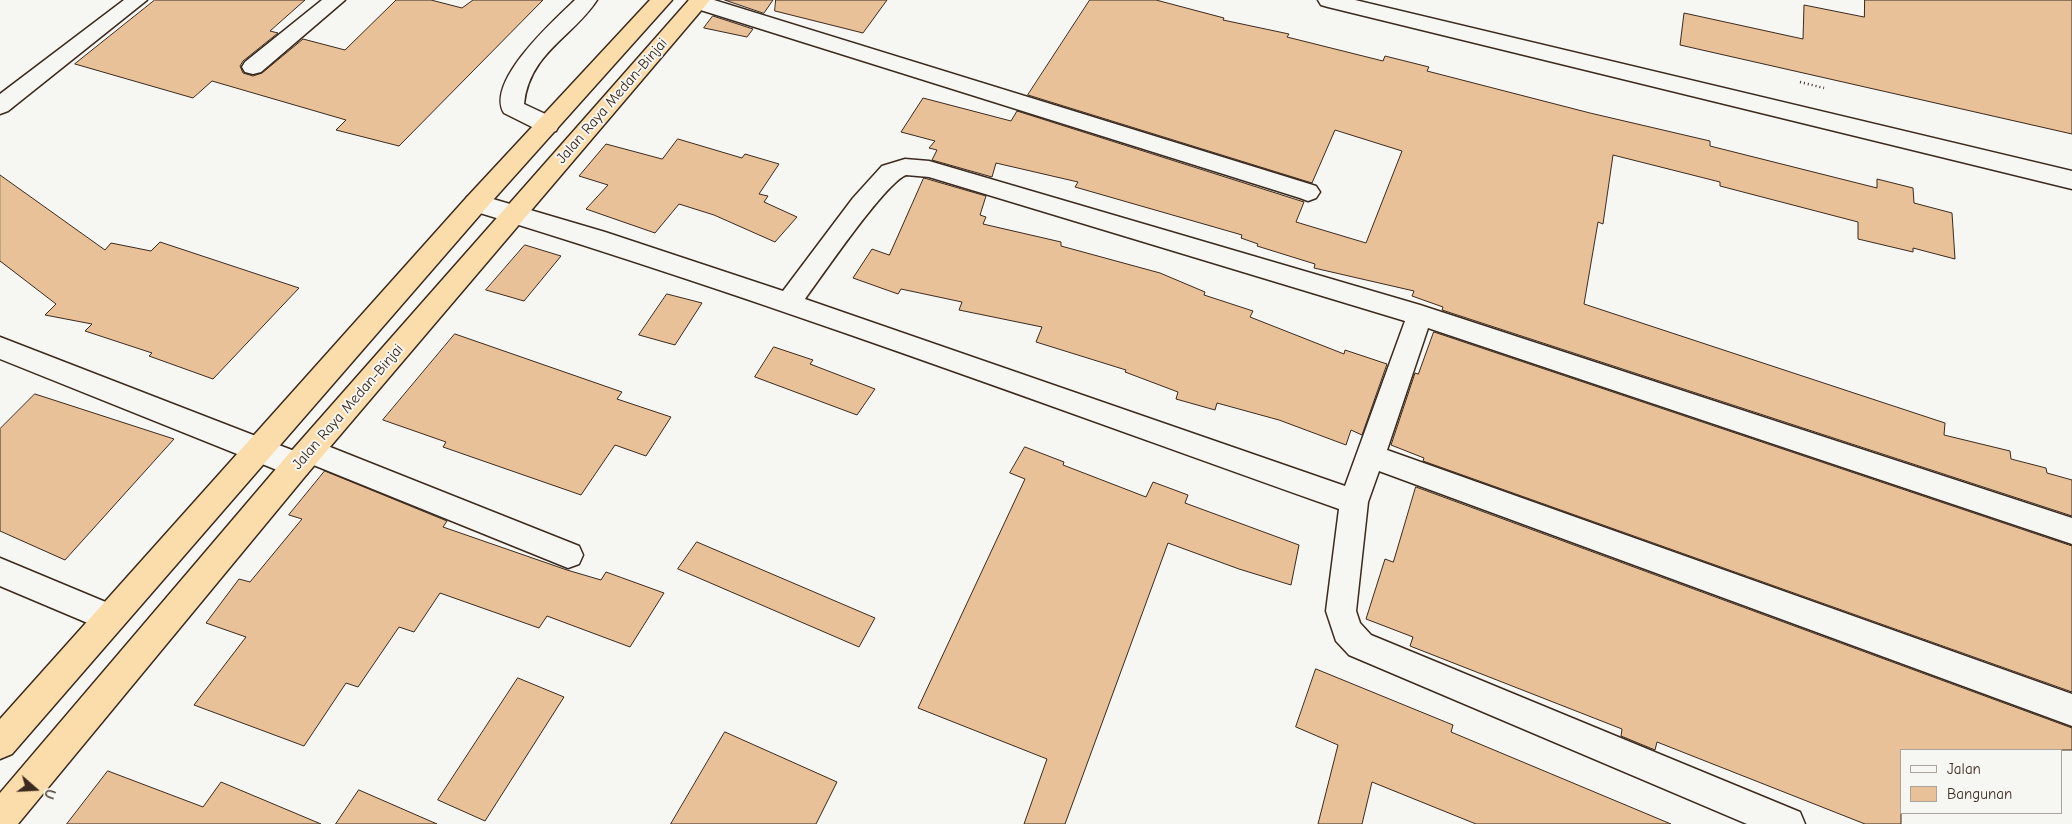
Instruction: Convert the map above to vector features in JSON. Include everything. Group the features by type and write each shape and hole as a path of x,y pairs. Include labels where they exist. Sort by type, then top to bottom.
{"highway":[{"name":"Jalan Raya Medan-Binjai","path":"0,743 476,203 662,0"},
{"name":"Jalan Raya Medan-Binjai","path":"0,818 304,458 699,1"}],"street":[{"path":"0,106 137,0"},
{"path":"253,66 335,0"},
{"path":"548,125 512,108 511,95 520,72 587,0"},
{"path":"1328,0 1668,84 2072,180"},
{"path":"699,1 1308,192"},
{"path":"788,303 862,204 890,172 905,167 929,169 1420,315 2072,531"},
{"path":"476,203 596,239 788,303 1354,502"},
{"path":"1420,315 1354,502 1340,611 1347,631 1360,645 1788,824"},
{"path":"0,348 258,451 304,458 568,555"},
{"path":"1371,456 2072,710"},
{"path":"0,572 109,618"}],"building":[{"path":"155,0 305,0 270,31 278,33 243,61 240,66 243,73 253,76 262,73 303,39 345,50 396,0 431,0 462,8 473,0 543,0 399,146 336,130 346,120 212,81 193,98 75,64"},
{"path":"725,0 773,0 764,13"},
{"path":"776,0 887,0 863,33 775,11"},
{"path":"1090,0 1156,0 1224,18 1223,20 1289,34 1287,37 1383,61 1385,56 1429,67 1427,71 1590,113 1710,141 1710,146 1877,188 1877,179 1913,188 1914,203 1952,213 1955,259 1913,248 1913,252 1858,239 1858,222 1720,186 1720,182 1613,155 1603,224 1598,222 1584,304 1945,423 1944,435 2010,451 2011,459 2046,468 2047,473 2072,480 2072,516 1442,310 1443,307 1412,296 1414,291 1314,268 1315,264 1257,246 1258,244 1241,238 1242,235 1075,187 1078,182 996,163 992,177 932,160 937,150 929,148 935,141 901,132 923,98 1011,121 1017,111 1304,202 1296,222 1366,243 1402,151 1335,130 1312,183 1028,95"},
{"path":"1865,0 2072,0 2072,134 1680,45 1684,13 1803,39 1804,5 1864,17"},
{"path":"713,16 753,29 747,37 704,28"},
{"path":"678,139 742,158 745,154 779,164 759,194 768,196 764,202 797,217 775,242 714,215 679,204 655,233 586,209 608,185 579,176 606,144 662,159"},
{"path":"0,175 105,250 111,243 151,251 160,242 299,288 213,379 149,356 152,353 85,331 92,324 45,315 56,304 0,261"},
{"path":"924,178 986,196 980,215 986,217 983,224 1061,242 1061,246 1160,273 1205,292 1204,295 1253,311 1250,317 1344,354 1345,350 1387,364 1362,435 1351,430 1346,445 1279,420 1217,403 1215,410 1176,399 1178,392 1125,372 1126,370 1036,342 1042,327 959,310 962,302 901,289 898,294 853,278 872,249 889,255"},
{"path":"525,245 561,256 524,301 486,290"},
{"path":"667,294 702,303 675,345 639,335"},
{"path":"1434,332 2072,546 2072,692 1423,461 1424,458 1391,445 1415,373 1418,374"},
{"path":"455,334 622,392 617,399 671,417 646,456 615,445 581,495 443,447 446,442 383,420"},
{"path":"774,347 813,360 810,364 875,389 857,415 755,377"},
{"path":"35,394 174,439 65,560 0,531 0,429"},
{"path":"1025,447 1064,462 1063,465 1146,497 1153,482 1188,495 1185,503 1299,545 1291,585 1239,569 1168,543 1065,824 1024,824 1047,759 918,708 1025,479 1010,473"},
{"path":"325,471 447,521 443,527 567,570 601,580 606,572 664,593 630,647 547,616 539,628 440,593 414,632 399,627 358,687 346,683 304,746 194,705 246,637 206,623 239,579 250,582 302,519 289,515"},
{"path":"1416,487 2072,728 2072,750 1900,749 1901,824 1865,824 1657,742 1655,750 1621,736 1622,729 1410,646 1413,637 1366,619 1385,559 1393,562"},
{"path":"697,542 875,618 859,647 678,569"},
{"path":"1316,669 1453,725 1451,732 1671,824 1476,824 1372,782 1362,824 1318,824 1338,745 1296,727"},
{"path":"518,678 564,697 485,821 438,800"},
{"path":"725,732 837,782 816,824 671,824"},
{"path":"108,771 203,807 221,782 321,824 67,824"},
{"path":"359,790 437,824 336,824"}]}
